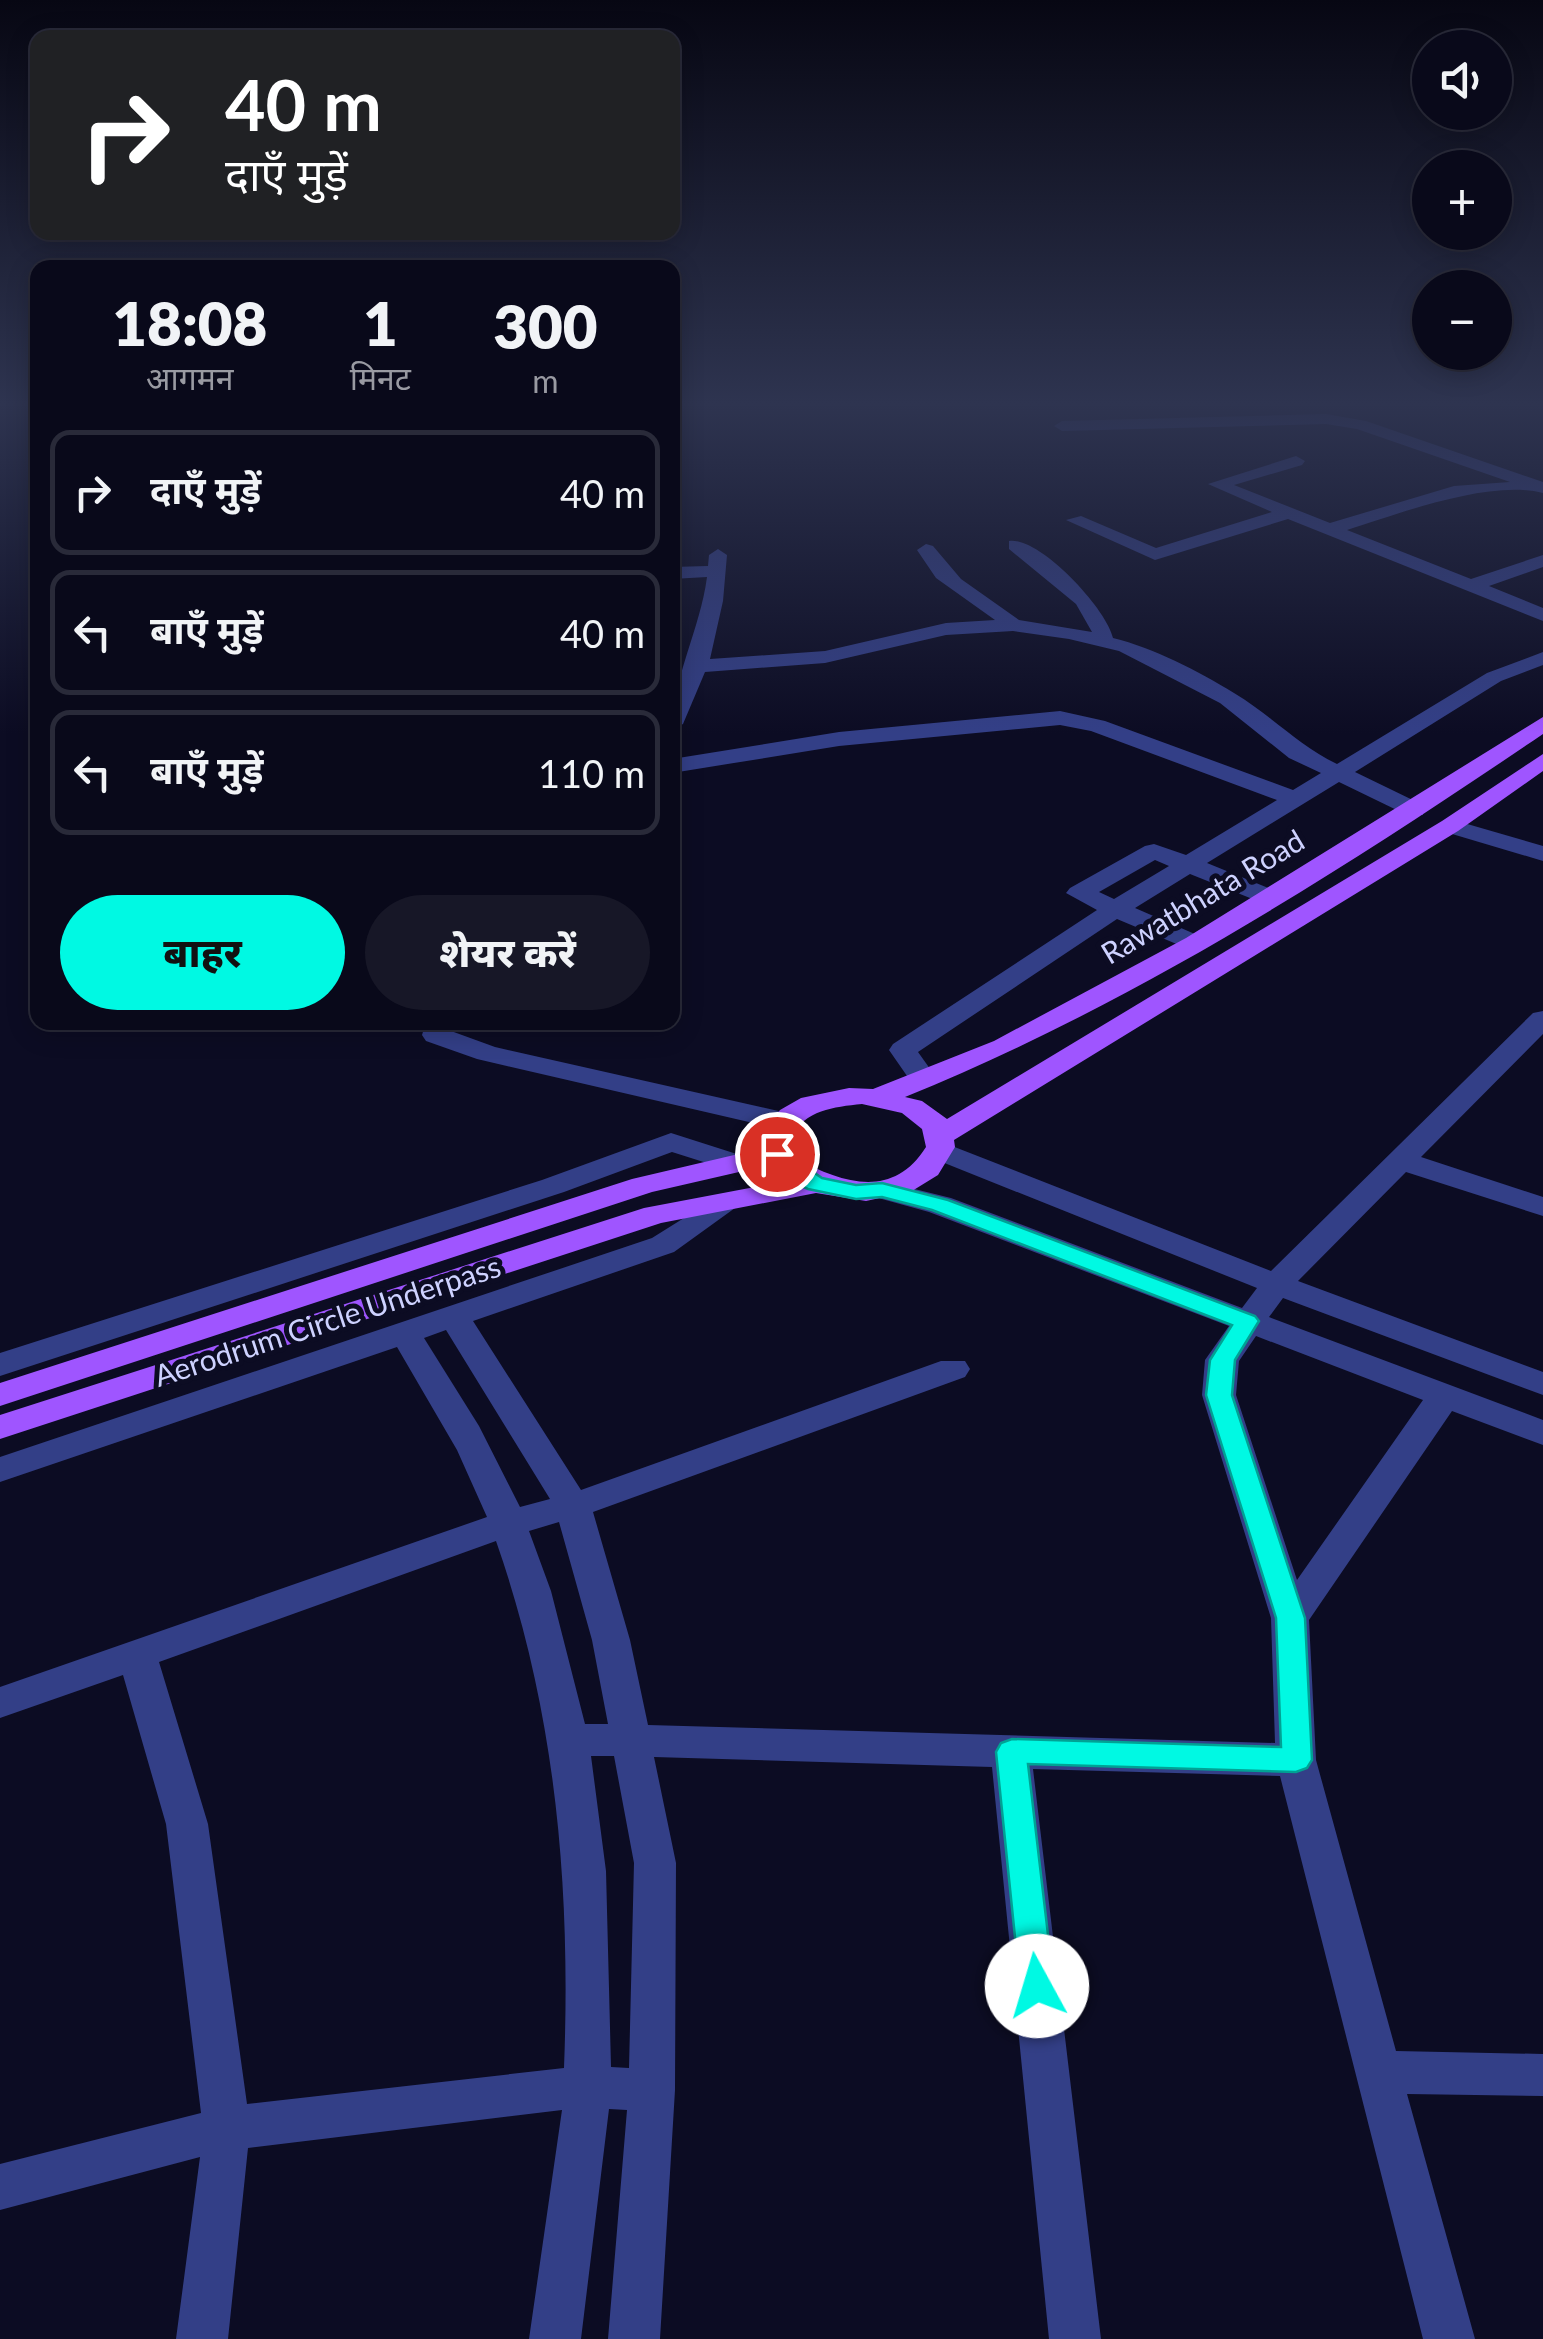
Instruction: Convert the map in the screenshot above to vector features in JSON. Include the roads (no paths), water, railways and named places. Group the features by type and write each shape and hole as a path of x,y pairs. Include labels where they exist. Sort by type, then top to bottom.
{"main road":[{"name":"Rawatbhata Road","path":"880,1096 1004,1047 1195,942 1415,810 1543,724"},
{"path":"942,1143 915,1108 880,1096 822,1099 783,1121 775,1137 777,1154 802,1178 816,1184 856,1192 882,1190 929,1171 942,1143 1450,826 1543,761"},
{"path":"649,1200 732,1162 777,1154"},
{"path":"649,1200 724,1202 816,1184"},
{"name":"Aerodrum Circle Underpass","path":"0,1394 649,1200"},
{"name":"Aerodrum Circle Underpass","path":"0,1427 649,1200"}],"street":[{"path":"1075,520 1154,554 1282,516"},
{"path":"1294,516 1543,615"},
{"path":"1329,530 1375,516"},
{"path":"1016,546 1093,608 1103,625 1104,642"},
{"path":"926,550 951,583 1013,625"},
{"path":"1471,586 1543,562"},
{"path":"680,571 717,563 715,608 700,666 680,707"},
{"path":"700,666 771,664 825,657 946,628 1013,625 1104,642 1126,647 1228,698 1297,753 1333,774 1415,810"},
{"path":"924,1080 902,1050 1115,909 1293,798 1494,677 1543,658"},
{"path":"680,765 839,739 1060,718 1097,726 1293,798"},
{"path":"1450,826 1543,854"},
{"path":"1195,942 1079,893 1154,851 1269,897"},
{"path":"1449,2339 1296,1760 1290,1618 1219,1395 1222,1360 1246,1321 1276,1284 1543,1019"},
{"path":"438,1030 436,1035 487,1052 783,1121"},
{"path":"0,1365 553,1186 671,1142 732,1162"},
{"path":"942,1143 1276,1284 1543,1384"},
{"path":"1400,1160 1543,1207"},
{"path":"882,1190 940,1205 1543,1433"},
{"path":"0,1470 664,1245 724,1202"},
{"path":"453,1315 573,1506 610,1640 656,1863 652,2090 634,2339"},
{"path":"404,1332 457,1414 509,1523 552,1660 580,1825 589,1962 586,2087 555,2339"},
{"path":"0,1704 509,1523 573,1506 953,1369"},
{"path":"1290,1618 1445,1395"},
{"path":"137,1655 187,1824 227,2128 202,2339"},
{"path":"565,1739 1296,1760"},
{"path":"1012,1752 1075,2339"},
{"path":"1378,2072 1543,2075"},
{"path":"0,2187 227,2128 307,2121 466,2097 586,2087 652,2090"}]}
